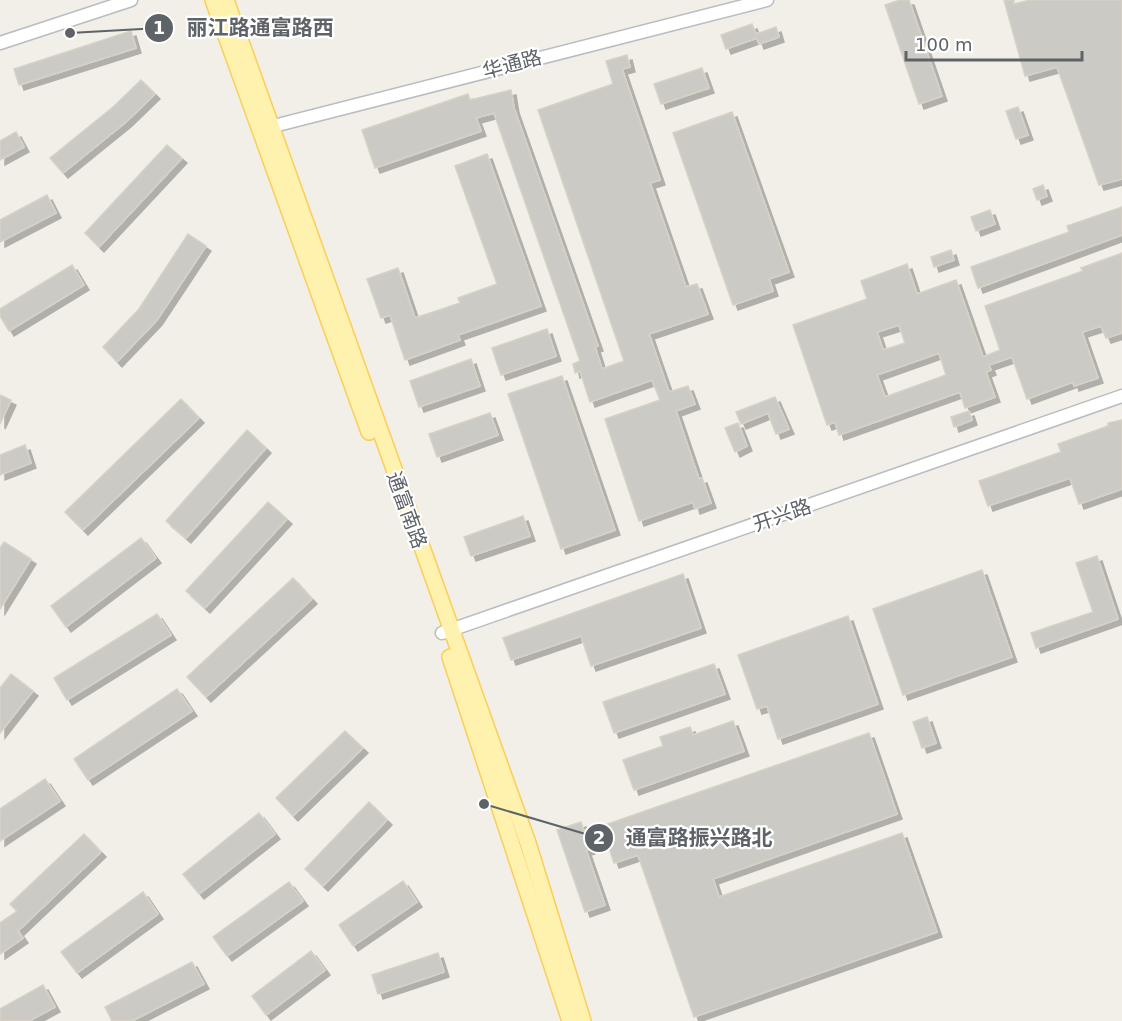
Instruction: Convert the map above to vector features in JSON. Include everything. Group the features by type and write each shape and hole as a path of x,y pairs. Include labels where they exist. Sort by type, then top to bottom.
{"main road":[{"name":"通富南路","path":"213,0 264,128 446,632 528,843 584,1021"},
{"name":"通富南路","path":"226,0 264,128"},
{"name":"通富南路","path":"446,632 570,1021"}],"street":[{"path":"0,42 131,0"},
{"name":"华通路","path":"264,128 767,0"},
{"name":"开兴路","path":"446,632 1122,396"}],"building":[{"path":"900,0 909,0 942,96 919,104 885,5"},
{"path":"1004,0 1014,0 1014,4 1030,0 1122,0 1122,179 1099,185 1057,67 1025,76"},
{"path":"752,24 756,34 776,27 779,37 759,44 757,38 726,49 721,35"},
{"path":"131,31 136,48 19,85 14,69"},
{"path":"627,55 630,67 622,69 660,180 650,183 686,287 697,284 708,314 649,334 669,392 688,386 695,404 676,411 699,479 702,478 711,503 695,509 693,502 639,521 605,419 660,400 652,380 590,402 580,371 575,373 573,364 580,361 494,113 476,118 481,131 375,168 362,130 468,94 470,100 511,90 514,108 598,346 595,347 602,369 624,361 538,110 613,84 606,61"},
{"path":"702,68 709,88 661,104 654,84"},
{"path":"141,80 155,94 126,122 63,173 50,158 113,107"},
{"path":"1018,107 1028,135 1016,139 1006,111"},
{"path":"732,112 789,272 769,279 773,291 733,305 673,133"},
{"path":"16,132 24,147 0,160 0,141"},
{"path":"167,145 182,158 99,247 85,233"},
{"path":"487,154 541,306 458,335 460,340 405,360 390,315 381,318 367,279 398,268 415,318 460,303 458,298 497,284 455,166"},
{"path":"1043,185 1047,196 1037,200 1033,189"},
{"path":"47,195 56,213 0,242 0,220"},
{"path":"1122,207 1122,235 978,288 971,267 1069,232 1067,226"},
{"path":"990,210 995,224 976,231 971,217"},
{"path":"188,234 206,246 157,320 117,362 103,347 139,309"},
{"path":"951,250 954,260 934,267 931,257"},
{"path":"1122,253 1122,333 1106,338 1101,326 1082,332 1098,378 1074,386 1073,382 1027,399 1012,357 989,365 991,370 986,372 995,397 965,408 960,392 839,435 835,422 827,425 793,325 867,299 861,281 907,264 917,294 956,280 983,357 1000,350 985,306 1083,271 1081,268","holes":["899,325 905,343 883,350 877,332","939,353 946,375 885,397 877,375"]},
{"path":"72,265 84,285 9,331 0,316 0,309"},
{"path":"547,329 556,356 501,375 492,348"},
{"path":"471,359 480,386 419,407 410,381"},
{"path":"562,376 615,530 561,549 508,394"},
{"path":"0,395 11,400 0,424"},
{"path":"775,397 789,429 776,434 768,413 741,424 736,412"},
{"path":"181,399 199,418 83,530 65,512"},
{"path":"969,411 972,420 954,427 951,417"},
{"path":"490,413 498,435 437,457 429,434"},
{"path":"1122,420 1122,489 1079,504 1070,478 988,506 979,481 1061,452 1058,444 1108,426 1108,423"},
{"path":"738,423 747,446 735,452 725,428"},
{"path":"247,430 266,448 186,538 166,521"},
{"path":"25,445 31,463 0,475 0,455"},
{"path":"268,502 287,519 205,608 186,591"},
{"path":"523,516 530,536 471,556 464,537"},
{"path":"141,538 156,558 66,627 51,606"},
{"path":"4,542 31,559 0,609 0,548"},
{"path":"1097,556 1118,619 1036,648 1031,633 1093,612 1076,563"},
{"path":"982,570 1012,657 903,695 873,609"},
{"path":"683,574 701,628 591,666 581,636 511,660 503,638"},
{"path":"293,578 312,599 206,697 187,677"},
{"path":"157,614 171,635 67,700 54,678"},
{"path":"848,616 878,704 778,739 767,706 757,709 738,655"},
{"path":"714,664 725,694 614,733 603,702"},
{"path":"11,674 33,691 0,733 0,688"},
{"path":"177,689 192,711 88,780 74,759"},
{"path":"927,717 936,743 922,748 913,722"},
{"path":"733,721 744,751 634,790 623,760 663,746 660,737 690,727 693,735"},
{"path":"345,731 363,748 293,816 276,798"},
{"path":"869,733 897,814 713,879 719,897 902,833 937,932 694,1017 638,855 614,863 602,826"},
{"path":"45,779 60,801 0,841 0,809"},
{"path":"369,802 387,820 323,886 305,869"},
{"path":"259,813 275,834 199,894 183,874"},
{"path":"581,822 590,849 586,850 605,905 585,912 557,830"},
{"path":"84,834 101,852 18,931 23,938 0,954 0,923 17,911 10,904"},
{"path":"403,881 417,902 353,946 339,925"},
{"path":"289,882 303,901 227,956 213,937"},
{"path":"143,892 158,914 77,973 61,952"},
{"path":"311,951 325,970 266,1015 252,996"},
{"path":"438,953 444,972 378,994 372,975"},
{"path":"192,962 204,984 132,1021 112,1021 105,1007"},
{"path":"43,985 55,1007 29,1021 0,1021 0,1009"}],"place":[{"name":"丽江路通富路西","path":"70,33"},
{"name":"通富路振兴路北","path":"484,804"}]}
